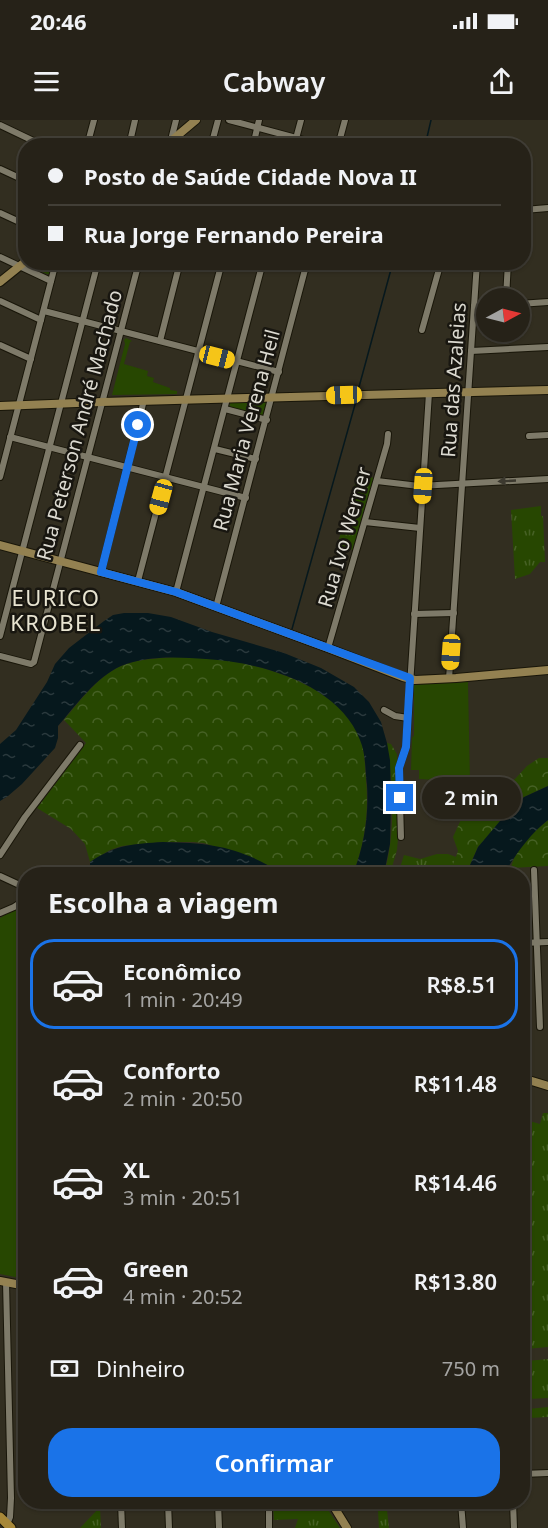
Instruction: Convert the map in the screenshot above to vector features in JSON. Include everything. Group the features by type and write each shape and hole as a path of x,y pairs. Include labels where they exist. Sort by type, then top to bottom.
{"main road":[{"path":"176,138 196,120"},
{"path":"0,282 18,268"},
{"path":"0,406 548,390"},
{"path":"0,545 176,592 410,678 449,679 548,670"},
{"path":"530,1080 548,1086"},
{"path":"3,1281 18,1284"},
{"path":"335,1509 347,1528"}],"street":[{"path":"84,120 93,122 89,138"},
{"path":"131,138 135,120"},
{"path":"171,138 176,120"},
{"path":"213,138 218,120"},
{"path":"229,120 258,124 296,138 300,120"},
{"path":"340,138 345,120"},
{"path":"342,127 350,120"},
{"path":"0,125 27,138"},
{"path":"0,169 18,177"},
{"path":"531,209 548,208"},
{"path":"0,213 18,221"},
{"path":"0,257 18,262"},
{"path":"33,270 51,281"},
{"path":"0,477 2,461 54,270"},
{"path":"0,636 96,270"},
{"name":"Rua Peterson André Machado","path":"0,656 31,664 34,662 137,270"},
{"path":"160,341 178,270"},
{"path":"138,581 220,270"},
{"path":"176,592 261,270"},
{"name":"Rua Maria Verena Heil","path":"216,607 306,270"},
{"path":"422,330 439,270"},
{"name":"Rua das Azaleias","path":"449,679 476,270"},
{"path":"507,288 508,270"},
{"path":"0,301 41,320"},
{"path":"530,303 548,302"},
{"path":"44,310 279,372"},
{"path":"0,345 31,359"},
{"path":"471,351 548,347"},
{"path":"401,837 399,768 406,747 429,393"},
{"path":"101,572 144,400"},
{"path":"225,409 267,420"},
{"name":"Rua Ivo Werner","path":"328,648 377,481 388,434"},
{"path":"529,436 548,435"},
{"path":"10,437 246,498"},
{"path":"214,448 256,459"},
{"path":"377,481 423,486 548,479"},
{"path":"365,522 420,528"},
{"path":"414,614 454,613"},
{"path":"384,711 408,718"},
{"path":"0,855 25,817 80,745"},
{"path":"534,870 540,1027"},
{"path":"0,876 18,884"},
{"path":"0,913 18,904"},
{"path":"530,943 548,942"},
{"path":"3,1281 11,1498 10,1517 5,1524"},
{"path":"530,1474 548,1473"},
{"path":"122,1509 123,1528"},
{"path":"168,1509 169,1528"},
{"path":"218,1509 219,1528"},
{"path":"269,1509 269,1528"},
{"path":"462,1509 463,1528"},
{"path":"513,1509 514,1528"}],"green space":[{"path":"38,270 50,270 47,274"},
{"path":"126,338 132,341 124,364 148,371 147,376 154,378 153,382 177,391 177,394 112,395"},
{"path":"267,401 263,416 229,406 231,402"},
{"path":"358,474 374,478 353,550 337,546"},
{"path":"541,506 545,562 540,562 530,574 515,579 511,510"},
{"path":"181,657 227,660 266,669 306,685 341,709 354,725 362,743 365,766 367,804 365,828 356,867 271,867 204,843 193,842 122,846 90,862 85,844 71,829 37,808 86,743 64,720 90,690 113,670 128,663"},
{"path":"468,682 470,782 419,779 419,770 411,770 414,685"},
{"path":"387,743 391,744 397,754 398,838 392,867 386,867 392,826 391,775"},
{"path":"539,758 548,758 548,786 524,797 478,847 469,867 452,867 458,851 453,837 463,815 515,779 527,766"},
{"path":"548,820 548,866 511,867 520,847"},
{"path":"437,854 456,857 452,867 400,867 404,855 420,859"},
{"path":"18,908 18,1278 0,1274 0,918"},
{"path":"543,1113 548,1113 548,1347 530,1349 530,1121 540,1124"},
{"path":"548,1359 548,1398 530,1399 530,1361"},
{"path":"548,1407 548,1417 530,1418 530,1409"},
{"path":"98,1509 100,1509 101,1528 80,1528"},
{"path":"273,1509 328,1509 340,1528 295,1528 298,1519 274,1520"},
{"path":"387,1510 389,1528 379,1528 378,1511"}],"water":[{"path":"148,613 171,617 212,632 284,653 321,668 354,687 369,702 381,722 390,760 390,844 385,867 355,867 365,831 367,797 363,751 350,721 335,704 295,680 273,671 227,661 163,658 131,662 112,671 86,693 58,726 55,748 22,784 0,801 0,744 16,730 47,682 55,664 69,648 113,615"},
{"path":"548,786 548,820 523,845 508,867 469,867 478,847 524,797"},
{"path":"163,842 212,845 239,852 271,867 90,867 90,862 100,856 117,848"}],"waterway":[{"path":"427,138 431,120"},
{"path":"359,387 391,270"},
{"path":"292,629 356,401"}],"district":[{"name":"EURICO KROBEL","path":"56,610"}],"route":[{"path":"138,425 101,572 176,592 410,678 406,747 399,768 400,798"}]}
